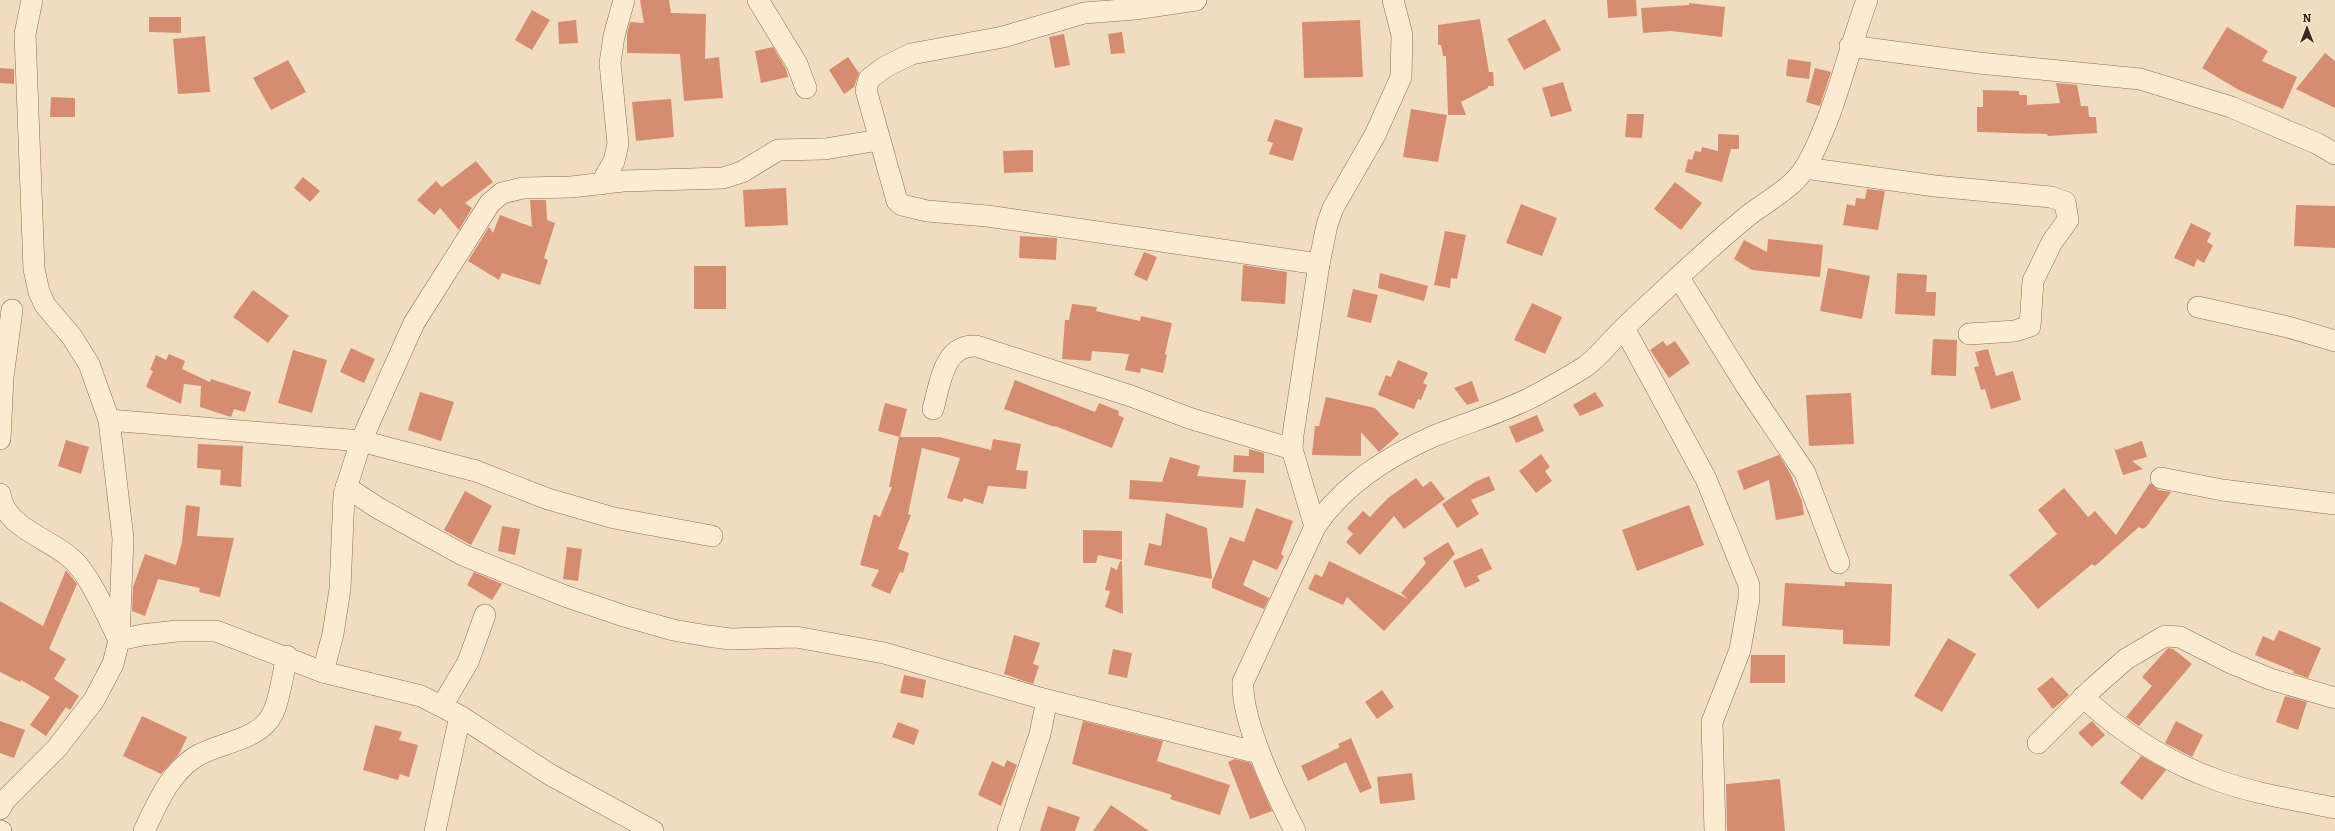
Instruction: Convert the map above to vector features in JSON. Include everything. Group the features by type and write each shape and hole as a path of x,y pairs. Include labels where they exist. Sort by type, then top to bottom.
{"street":[{"path":"2,802 57,748 94,700 113,664 119,640 123,538 109,420 86,358 72,337 44,305 39,292 34,268 25,34 32,0"},
{"path":"601,184 614,161 618,144 610,63 614,36 624,0"},
{"path":"758,0 797,64 806,88"},
{"path":"1196,0 1135,10 1084,7 1003,37 911,54 885,66 869,79 866,84 868,100 896,201 902,205 927,211 987,216 1319,264"},
{"path":"1315,527 1292,449 1319,264 1327,224 1334,208 1375,135 1401,77 1402,35 1393,0"},
{"path":"1296,831 1260,754 1246,707 1242,687 1244,677 1266,636 1315,527 1335,500 1383,464 1433,437 1508,409 1537,395 1585,366 1678,278 1745,218 1790,185 1805,168 1831,109 1850,46 1868,0"},
{"path":"1850,46 1979,64 2140,79 2231,107 2318,144 2335,154"},
{"path":"323,672 333,634 340,589 346,487 361,441 414,323 490,203 502,193 523,188 723,178 742,172 778,150 825,149 879,140"},
{"path":"1805,168 1935,186 2052,197 2065,202 2068,220 2052,242 2033,281 2030,326 2015,331 1969,334"},
{"path":"1678,278 1745,384 1805,473 1839,563"},
{"path":"0,439 6,310 44,305"},
{"path":"2198,307 2288,327 2335,341"},
{"path":"1624,328 1706,479 1750,585 1740,650 1712,722 1715,831"},
{"path":"933,409 950,355 961,348 976,346 1131,396 1188,418 1292,449"},
{"path":"109,420 361,441 476,471 548,499 614,518 712,536"},
{"path":"2161,478 2222,490 2335,504"},
{"path":"346,487 378,508 463,554 564,596 624,616 673,630 708,636 751,639 796,637 839,644 950,671 1047,700 1260,754"},
{"path":"0,494 4,508 18,524 64,552 77,564 119,640"},
{"path":"442,706 468,662 485,615"},
{"path":"119,640 142,635 177,631 216,631 287,656 323,672 406,692 442,706 460,716 543,771 653,831"},
{"path":"2038,744 2083,697 2126,660 2165,636 2180,637 2230,662 2270,679 2335,698"},
{"path":"144,831 167,786 181,768 204,752 247,736 267,721 273,712 287,656"},
{"path":"2083,697 2115,724 2162,756 2180,765 2216,780 2245,789 2335,808"},
{"path":"1008,831 1040,734 1047,700"},
{"path":"435,831 460,716"}],"building":[{"path":"640,0 669,0 671,13 706,14 705,59 719,57 723,98 684,101 680,54 627,53 627,33 630,22 644,23"},
{"path":"1607,0 1636,0 1637,16 1608,18"},
{"path":"1689,3 1725,7 1722,37 1671,31 1643,33 1641,8 1689,5"},
{"path":"532,10 550,20 532,50 515,40"},
{"path":"149,17 181,17 181,33 149,32"},
{"path":"1480,19 1489,72 1493,72 1494,86 1488,86 1488,88 1461,102 1466,115 1448,115 1446,56 1443,56 1441,45 1438,45 1438,25"},
{"path":"1545,19 1561,50 1524,70 1507,39"},
{"path":"576,20 578,43 559,44 558,22"},
{"path":"1360,20 1363,77 1304,78 1302,22"},
{"path":"2227,27 2268,51 2262,61 2297,77 2283,109 2239,90 2202,68"},
{"path":"1122,32 1125,53 1111,54 1108,34"},
{"path":"1064,34 1070,65 1055,68 1049,37"},
{"path":"205,36 210,92 178,94 173,39"},
{"path":"773,47 786,69 788,77 761,83 755,51"},
{"path":"2325,53 2335,61 2335,108 2296,89"},
{"path":"848,57 859,73 854,87 844,94 829,70"},
{"path":"1788,59 1811,62 1809,79 1786,76"},
{"path":"288,60 306,92 271,110 253,78"},
{"path":"0,68 14,69 14,84 0,83"},
{"path":"1815,68 1831,72 1820,106 1806,102"},
{"path":"1563,82 1572,111 1551,117 1542,88"},
{"path":"2056,83 2077,85 2081,106 2088,106 2089,117 2096,117 2097,133 2048,136 2047,134 1977,132 1977,107 1983,107 1983,90 2019,91 2019,95 2027,95 2027,105 2060,103"},
{"path":"51,97 75,98 75,117 50,117"},
{"path":"671,99 674,137 636,141 632,102"},
{"path":"1411,109 1447,115 1438,162 1403,157"},
{"path":"1627,114 1644,114 1642,138 1625,137"},
{"path":"1275,119 1303,128 1293,161 1269,154 1273,143 1267,141"},
{"path":"1718,134 1739,135 1739,149 1731,149 1722,182 1685,172 1688,159 1692,160 1695,151 1701,152 1702,147 1718,151"},
{"path":"1033,150 1033,172 1004,173 1003,151"},
{"path":"476,161 493,182 465,203 472,208 459,230 440,208 434,215 417,200 436,181 442,187"},
{"path":"303,177 320,191 310,202 294,188"},
{"path":"1675,182 1702,203 1681,230 1654,209"},
{"path":"786,188 788,225 745,227 743,190"},
{"path":"1867,189 1885,191 1878,230 1843,225 1847,204 1855,206 1856,198 1865,199"},
{"path":"530,200 546,200 547,220 555,223 544,258 548,260 540,285 502,273 499,280 468,261 489,227 493,233 500,215 532,227"},
{"path":"1521,204 1557,218 1542,256 1506,243"},
{"path":"2296,205 2335,206 2335,248 2294,246"},
{"path":"2191,223 2211,233 2207,242 2213,245 2204,263 2197,259 2194,267 2174,258"},
{"path":"1445,231 1466,235 1457,279 1451,278 1450,288 1434,285"},
{"path":"1020,236 1057,238 1056,260 1019,258"},
{"path":"1768,239 1823,245 1820,277 1752,270 1734,259 1744,240 1767,252"},
{"path":"1144,252 1157,257 1147,281 1134,275"},
{"path":"1243,265 1287,272 1285,304 1241,301"},
{"path":"694,266 726,266 726,309 694,309"},
{"path":"1828,268 1870,276 1862,319 1820,311"},
{"path":"1380,273 1428,286 1424,301 1378,288"},
{"path":"1897,273 1927,275 1926,292 1936,292 1935,316 1895,314"},
{"path":"1353,289 1378,295 1371,323 1347,317"},
{"path":"253,290 289,316 268,343 233,317"},
{"path":"1532,303 1562,317 1545,354 1514,340"},
{"path":"1072,304 1097,307 1096,311 1140,321 1141,316 1172,323 1165,354 1167,355 1163,373 1141,368 1140,373 1125,370 1129,354 1092,351 1091,361 1062,359 1065,320 1069,320"},
{"path":"1933,339 1957,340 1956,376 1931,375"},
{"path":"1663,341 1667,346 1675,341 1690,363 1669,378 1650,350"},
{"path":"351,348 375,359 364,383 340,372"},
{"path":"1988,349 1996,376 2013,371 2021,400 1991,409 1985,389 1981,390 1974,367 1979,366 1975,352"},
{"path":"293,350 327,360 312,413 278,403"},
{"path":"169,354 185,361 182,369 210,382 211,379 251,392 245,412 234,409 231,417 200,407 201,386 184,384 181,404 146,387 153,371 150,370 156,355 166,360"},
{"path":"1398,360 1428,373 1423,383 1427,385 1421,400 1418,399 1414,409 1378,395 1386,375 1391,377"},
{"path":"1015,380 1095,412 1099,403 1119,411 1118,415 1124,418 1112,448 1055,426 1004,409"},
{"path":"1472,381 1479,401 1467,405 1454,388"},
{"path":"420,392 454,402 441,441 408,430"},
{"path":"1595,392 1604,406 1580,416 1573,405"},
{"path":"1851,393 1854,444 1809,446 1806,395"},
{"path":"1326,397 1375,408 1399,434 1379,452 1361,432 1361,456 1312,455 1315,426 1319,426"},
{"path":"885,403 907,409 900,437 878,431"},
{"path":"1537,415 1544,431 1516,443 1509,427"},
{"path":"899,437 939,437 991,450 993,439 1021,444 1016,470 1028,471 1026,489 988,486 983,504 964,498 962,502 947,498 960,458 922,448 908,514 911,515 898,549 909,553 903,573 900,572 890,594 871,586 879,570 860,565 874,514 880,517 892,487 889,487"},
{"path":"66,440 89,447 81,474 58,466"},
{"path":"2142,441 2147,457 2132,461 2143,469 2123,475 2114,448 2116,450"},
{"path":"198,444 243,446 241,487 220,485 221,470 197,468"},
{"path":"1249,449 1264,453 1264,473 1233,472 1234,455 1249,456"},
{"path":"1541,454 1550,467 1545,471 1552,481 1536,493 1519,471"},
{"path":"1779,455 1790,473 1802,501 1804,515 1776,520 1769,480 1744,490 1737,471"},
{"path":"1170,457 1200,466 1197,476 1246,480 1243,508 1129,499 1130,480 1162,482"},
{"path":"1489,476 1495,490 1471,500 1479,514 1457,528 1442,504 1475,482"},
{"path":"1416,478 1423,487 1431,481 1445,499 1404,529 1394,516 1360,555 1346,542 1353,534 1347,528 1363,511 1370,517 1388,498"},
{"path":"2150,483 2158,490 2171,492 2147,526 2143,529 2139,527 2095,566 2092,564 2038,609 2009,575 2057,534 2038,510 2064,488 2088,517 2095,511 2116,535"},
{"path":"465,491 492,506 471,545 444,530"},
{"path":"186,505 200,507 197,536 234,538 220,597 199,592 200,588 158,579 145,616 132,611 133,587 145,554 176,565 182,542"},
{"path":"1689,505 1704,545 1637,571 1622,530"},
{"path":"1256,508 1293,521 1281,554 1284,556 1277,570 1253,560 1243,585 1269,598 1264,609 1212,588 1212,582 1230,537 1244,542"},
{"path":"1166,513 1207,528 1212,579 1144,565 1149,543 1161,546"},
{"path":"502,526 520,529 515,555 498,551"},
{"path":"1083,530 1122,531 1122,560 1098,555 1096,563 1083,563"},
{"path":"1448,542 1455,554 1384,631 1347,597 1343,605 1308,589 1315,574 1322,577 1329,561 1408,599 1401,593 1426,563 1423,558"},
{"path":"567,547 582,549 578,581 563,579"},
{"path":"1482,548 1492,569 1477,576 1480,581 1465,588 1453,561"},
{"path":"1120,561 1122,562 1123,614 1105,607 1110,591 1105,590 1111,567 1117,570"},
{"path":"66,570 77,584 49,649 66,659 54,679 79,696 70,710 66,707 46,736 30,725 50,697 21,680 20,682 0,672 0,601 43,626"},
{"path":"474,572 502,584 492,600 467,585"},
{"path":"1845,582 1892,584 1890,646 1843,644 1843,630 1782,626 1785,583 1845,586"},
{"path":"2279,630 2321,648 2308,678 2293,673 2294,671 2255,655 2263,636 2274,641"},
{"path":"1014,635 1040,643 1033,664 1039,666 1033,684 1004,674"},
{"path":"1948,638 1976,654 1942,712 1914,696"},
{"path":"2168,648 2173,649 2192,664 2139,726 2126,717 2152,686 2142,677"},
{"path":"1113,649 1132,653 1127,678 1108,674"},
{"path":"1751,655 1785,655 1785,683 1750,683"},
{"path":"904,675 926,680 923,698 900,693"},
{"path":"2052,677 2069,695 2053,709 2037,689"},
{"path":"1382,690 1394,707 1377,719 1365,702"},
{"path":"2285,696 2307,702 2298,730 2276,722"},
{"path":"142,716 187,737 179,754 161,774 123,756"},
{"path":"0,721 25,730 14,758 0,753"},
{"path":"1083,721 1163,741 1157,761 1230,785 1220,815 1170,799 1172,795 1072,764"},
{"path":"2092,721 2105,735 2092,747 2078,733"},
{"path":"2176,721 2203,735 2192,757 2165,743"},
{"path":"898,722 919,730 914,745 892,737"},
{"path":"375,725 402,732 399,740 418,745 409,777 400,774 398,780 363,770"},
{"path":"1351,738 1372,788 1360,793 1346,762 1308,781 1301,766 1340,747 1338,744"},
{"path":"2141,756 2166,770 2142,800 2120,783"},
{"path":"1235,759 1251,763 1272,811 1250,819 1228,762"},
{"path":"1007,760 1017,765 1001,806 978,795 992,761 1004,767"},
{"path":"1412,773 1415,800 1380,804 1377,777"},
{"path":"1780,779 1785,831 1727,831 1726,784"},
{"path":"1111,805 1149,831 1093,831"},
{"path":"1048,806 1080,817 1075,831 1040,831"}]}
